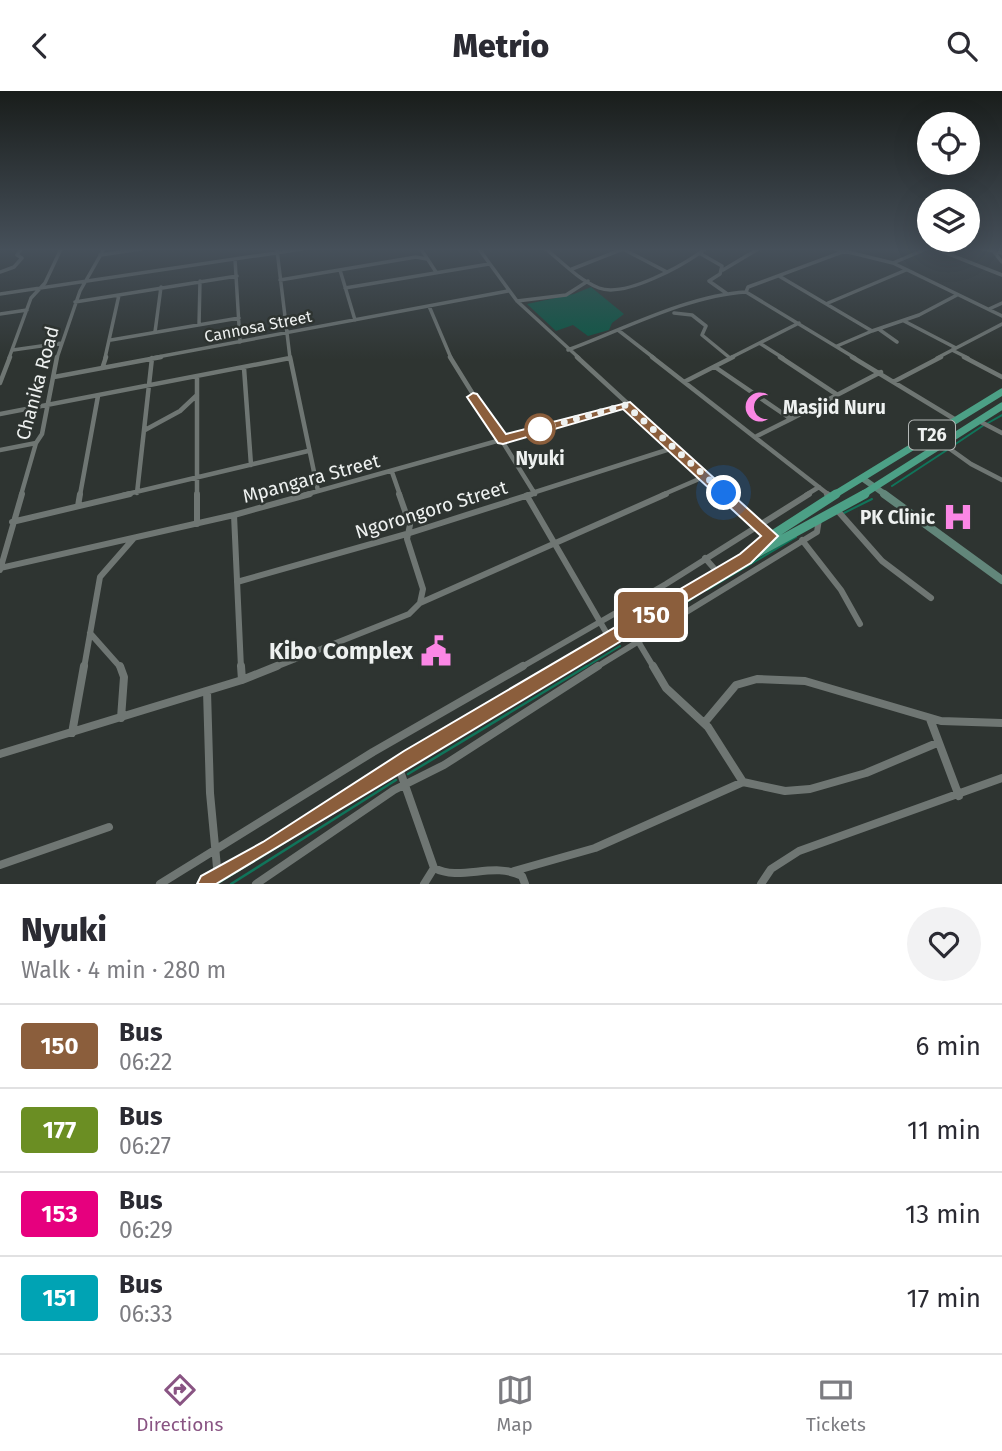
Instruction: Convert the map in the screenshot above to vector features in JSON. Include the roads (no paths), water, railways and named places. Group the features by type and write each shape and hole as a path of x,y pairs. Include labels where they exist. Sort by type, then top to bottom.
{"highway":[{"name":"T26","path":"214,882 746,559 831,497 1002,392"},
{"name":"T26","path":"774,539 796,532 875,488 1002,406"}],"main road":[{"path":"862,478 1002,580"}],"street":[{"path":"0,294 46,286"},
{"name":"Chanika Road","path":"0,569 36,443 42,433 62,343 81,286"},
{"path":"75,302 167,286"},
{"path":"199,325 200,286"},
{"path":"237,286 240,342"},
{"path":"282,286 290,358 318,491"},
{"path":"355,320 345,288 356,286"},
{"path":"504,286 626,405 774,539"},
{"path":"517,301 567,294 582,286"},
{"path":"594,286 599,290 617,291 630,286"},
{"path":"716,286 726,293"},
{"path":"746,292 751,286"},
{"path":"797,286 872,331"},
{"path":"828,303 868,286"},
{"path":"939,286 1002,316"},
{"path":"0,383 31,298 41,287"},
{"path":"155,332 161,287"},
{"name":"Cannosa Street","path":"54,377 508,291"},
{"path":"568,350 726,293 746,292 895,380 956,420"},
{"path":"103,366 119,295"},
{"path":"837,346 904,321 957,295"},
{"path":"989,309 1002,303"},
{"path":"429,306 465,387 503,439 535,494"},
{"path":"0,314 27,310"},
{"path":"671,313 692,314 703,321 706,326 702,335 730,358"},
{"path":"111,340 239,318"},
{"path":"904,321 1002,377"},
{"path":"686,381 799,323"},
{"path":"895,380 1002,324"},
{"path":"618,330 757,436 831,497"},
{"path":"880,331 897,342"},
{"path":"13,350 62,343"},
{"path":"761,344 836,394"},
{"path":"136,493 152,358"},
{"path":"0,414 290,358"},
{"path":"0,364 8,363"},
{"path":"715,367 791,419"},
{"path":"244,368 251,465"},
{"path":"757,436 881,372"},
{"path":"197,377 197,524"},
{"path":"78,506 98,395"},
{"path":"145,430 176,414 197,395"},
{"name":"Mpangara Street","path":"0,569 234,515 626,405"},
{"path":"979,421 1002,433"},
{"path":"0,450 36,443"},
{"path":"943,444 971,464 1002,480"},
{"name":"Ngorongoro Street","path":"237,582 410,533 673,448"},
{"path":"12,522 308,451"},
{"path":"392,472 410,533 407,539 423,589 420,603"},
{"path":"0,754 242,680 409,614 420,603 706,476"},
{"path":"160,884 404,734 602,621 760,526 818,487"},
{"path":"527,496 602,621 627,650"},
{"path":"836,509 881,561 931,597"},
{"path":"234,515 242,680"},
{"path":"256,884 406,784 444,765 817,532 819,519"},
{"path":"796,532 841,590 860,624"},
{"path":"72,733 101,573 135,537"},
{"path":"705,558 719,574"},
{"path":"699,587 708,598"},
{"path":"90,633 121,663 125,671 121,718"},
{"path":"639,643 666,688 705,722 743,782"},
{"path":"705,722 736,685 745,680 757,679 805,681 930,719 1002,723"},
{"path":"207,691 215,850 214,882"},
{"path":"930,719 959,796"},
{"path":"399,768 435,868 440,876 449,878 483,870 514,871 595,848 743,782 752,781 789,791 833,784 937,743"},
{"path":"762,884 771,869 799,851 959,796 1002,778"},
{"path":"0,865 109,827"},
{"path":"424,884 435,868"},
{"path":"514,871 525,884"}],"waterway":[{"path":"988,423 1002,415"},
{"path":"951,447 984,425"},
{"path":"892,486 947,450"},
{"path":"844,513 872,499"},
{"path":"707,590 796,537"},
{"path":"629,640 699,594"},
{"path":"584,668 620,646"},
{"path":"408,774 587,666"},
{"path":"231,884 396,780"}],"place":[{"name":"Masjid Nuru","path":"760,407"},
{"name":"Nyuki","path":"540,429"},
{"name":"PK Clinic","path":"958,517"},
{"name":"Kibo Complex","path":"436,651"}]}
